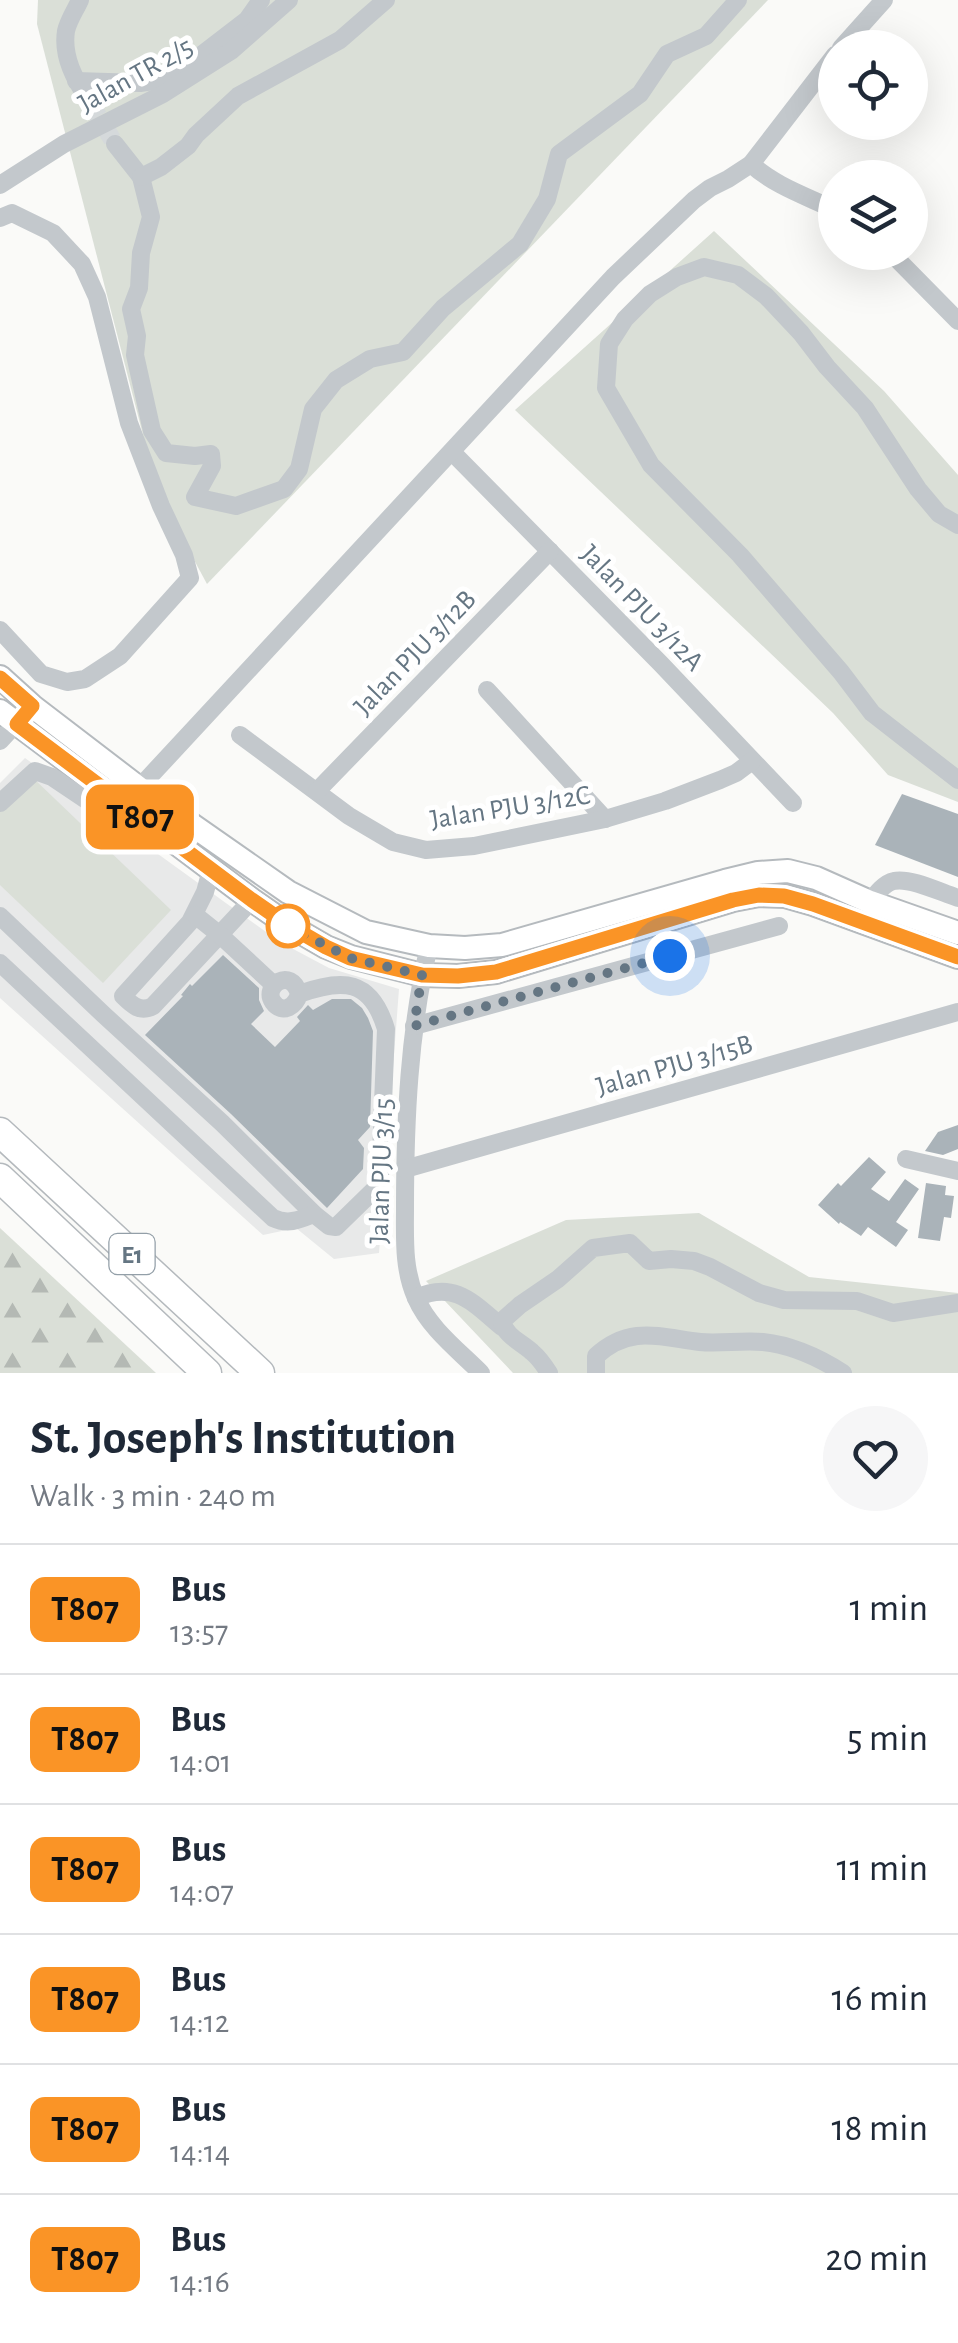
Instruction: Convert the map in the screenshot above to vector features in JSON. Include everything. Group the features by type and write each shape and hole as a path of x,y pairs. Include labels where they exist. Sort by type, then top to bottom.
{"highway":[{"name":"E1","path":"0,1132 260,1373"},
{"name":"E1","path":"0,1178 207,1373"}],"main road":[{"path":"0,678 10,716 252,900 288,925 350,958 422,975 496,972 759,895 784,896 813,904 958,956"},
{"path":"10,716 139,788 288,892 366,932 428,946 502,945 758,872 788,871 958,933"}],"street":[{"path":"80,0 66,29 67,61 89,101"},
{"path":"76,82 160,80 195,60 247,20 261,0"},
{"name":"Jalan TR 2/5","path":"0,185 64,144 163,94 231,50 289,0"},
{"path":"141,177 188,146 238,96 340,40 386,0"},
{"path":"114,144 141,177 151,217 140,254 139,288 131,309 137,336 135,355 152,431 166,453 211,454 212,466 195,496 236,506 284,489 299,468 313,410 336,380 370,359 403,352 443,308 520,244 546,199 559,154 640,94 667,54 706,36 738,0"},
{"path":"857,30 884,0"},
{"path":"139,788 522,373 642,249 694,200 750,164 818,78"},
{"path":"750,164 781,187 818,201"},
{"path":"0,218 12,213 54,233 82,264 97,297 129,423 190,578 120,656 86,679 68,682 41,674 2,637"},
{"path":"958,525 939,514 918,489 865,408 800,333 766,296 738,275 704,266 677,277 650,294 624,319 609,344 606,388 652,465 740,555 872,713 958,780"},
{"path":"908,270 958,320"},
{"name":"Jalan PJU 3/12A","path":"452,452 793,802"},
{"name":"Jalan PJU 3/12B","path":"317,792 550,551"},
{"path":"487,690 604,819"},
{"name":"Jalan PJU 3/12C","path":"240,735 349,816 394,842 426,850 474,846 604,819 720,780 752,761"},
{"path":"0,804 36,771 52,777 119,822 150,825"},
{"path":"104,1016 195,915 210,870"},
{"path":"870,902 893,881 905,880 958,898"},
{"path":"123,996 141,1010 153,1006 252,900"},
{"path":"0,916 222,1122 314,1214 336,1227 376,1188 380,1178 386,1029 382,1014 374,1001 340,983 300,994 289,1008 280,1008 270,994 274,985 195,915"},
{"path":"414,1026 779,926"},
{"name":"Jalan PJU 3/15","path":"428,946 414,1026 405,1168 406,1266 416,1298 432,1324 481,1373"},
{"path":"0,964 272,1218 296,1222 314,1214"},
{"name":"Jalan PJU 3/15B","path":"405,1168 958,1012"},
{"path":"906,1159 958,1171"},
{"path":"502,1327 502,1321 520,1304 558,1279 593,1248 630,1242 649,1261 671,1259 710,1266 758,1293 784,1300 857,1301 893,1313 958,1303"},
{"path":"416,1298 443,1290 472,1301 542,1362 549,1373"},
{"path":"596,1373 596,1356 617,1340 638,1335 700,1342 763,1342 805,1352 843,1373"}],"shaded area":[{"path":"25,758 280,942 329,968 399,989 379,1253 334,1259 296,1228 263,1235 0,998 0,783"}],"green space":[{"path":"38,0 768,0 207,584 158,493 37,24"},
{"path":"714,231 884,391 958,475 958,802 888,775 833,713 515,410"},
{"path":"32,777 171,910 103,983 0,885 0,811"},
{"path":"699,1213 809,1277 958,1293 958,1373 513,1373 426,1281 566,1220"},
{"path":"0,1228 156,1373 0,1373"}],"building":[{"path":"902,794 958,814 958,877 875,845"},
{"path":"223,955 259,988 264,1011 251,1024 275,1047 300,1021 297,1017 308,1005 313,1010 332,999 351,999 368,1018 373,1031 370,1127 358,1140 364,1148 363,1169 327,1208 145,1035 190,984"},
{"path":"958,1125 958,1149 943,1155 925,1151 938,1132"},
{"path":"869,1157 886,1172 871,1189 889,1201 905,1179 919,1189 896,1222 908,1230 896,1247 868,1227 861,1236 839,1224 818,1205"},
{"path":"926,1183 946,1186 945,1195 954,1196 951,1218 944,1217 940,1241 918,1238"}],"tunnel":[{"path":"89,101 115,144"}],"bus line":[{"name":"T807","path":"0,678 32,706 17,724 252,900 288,925 350,958 422,975 496,972 759,895 784,896 813,904 958,957"}],"route":[{"path":"288,926 350,958 422,975 414,1026 670,956"}]}
